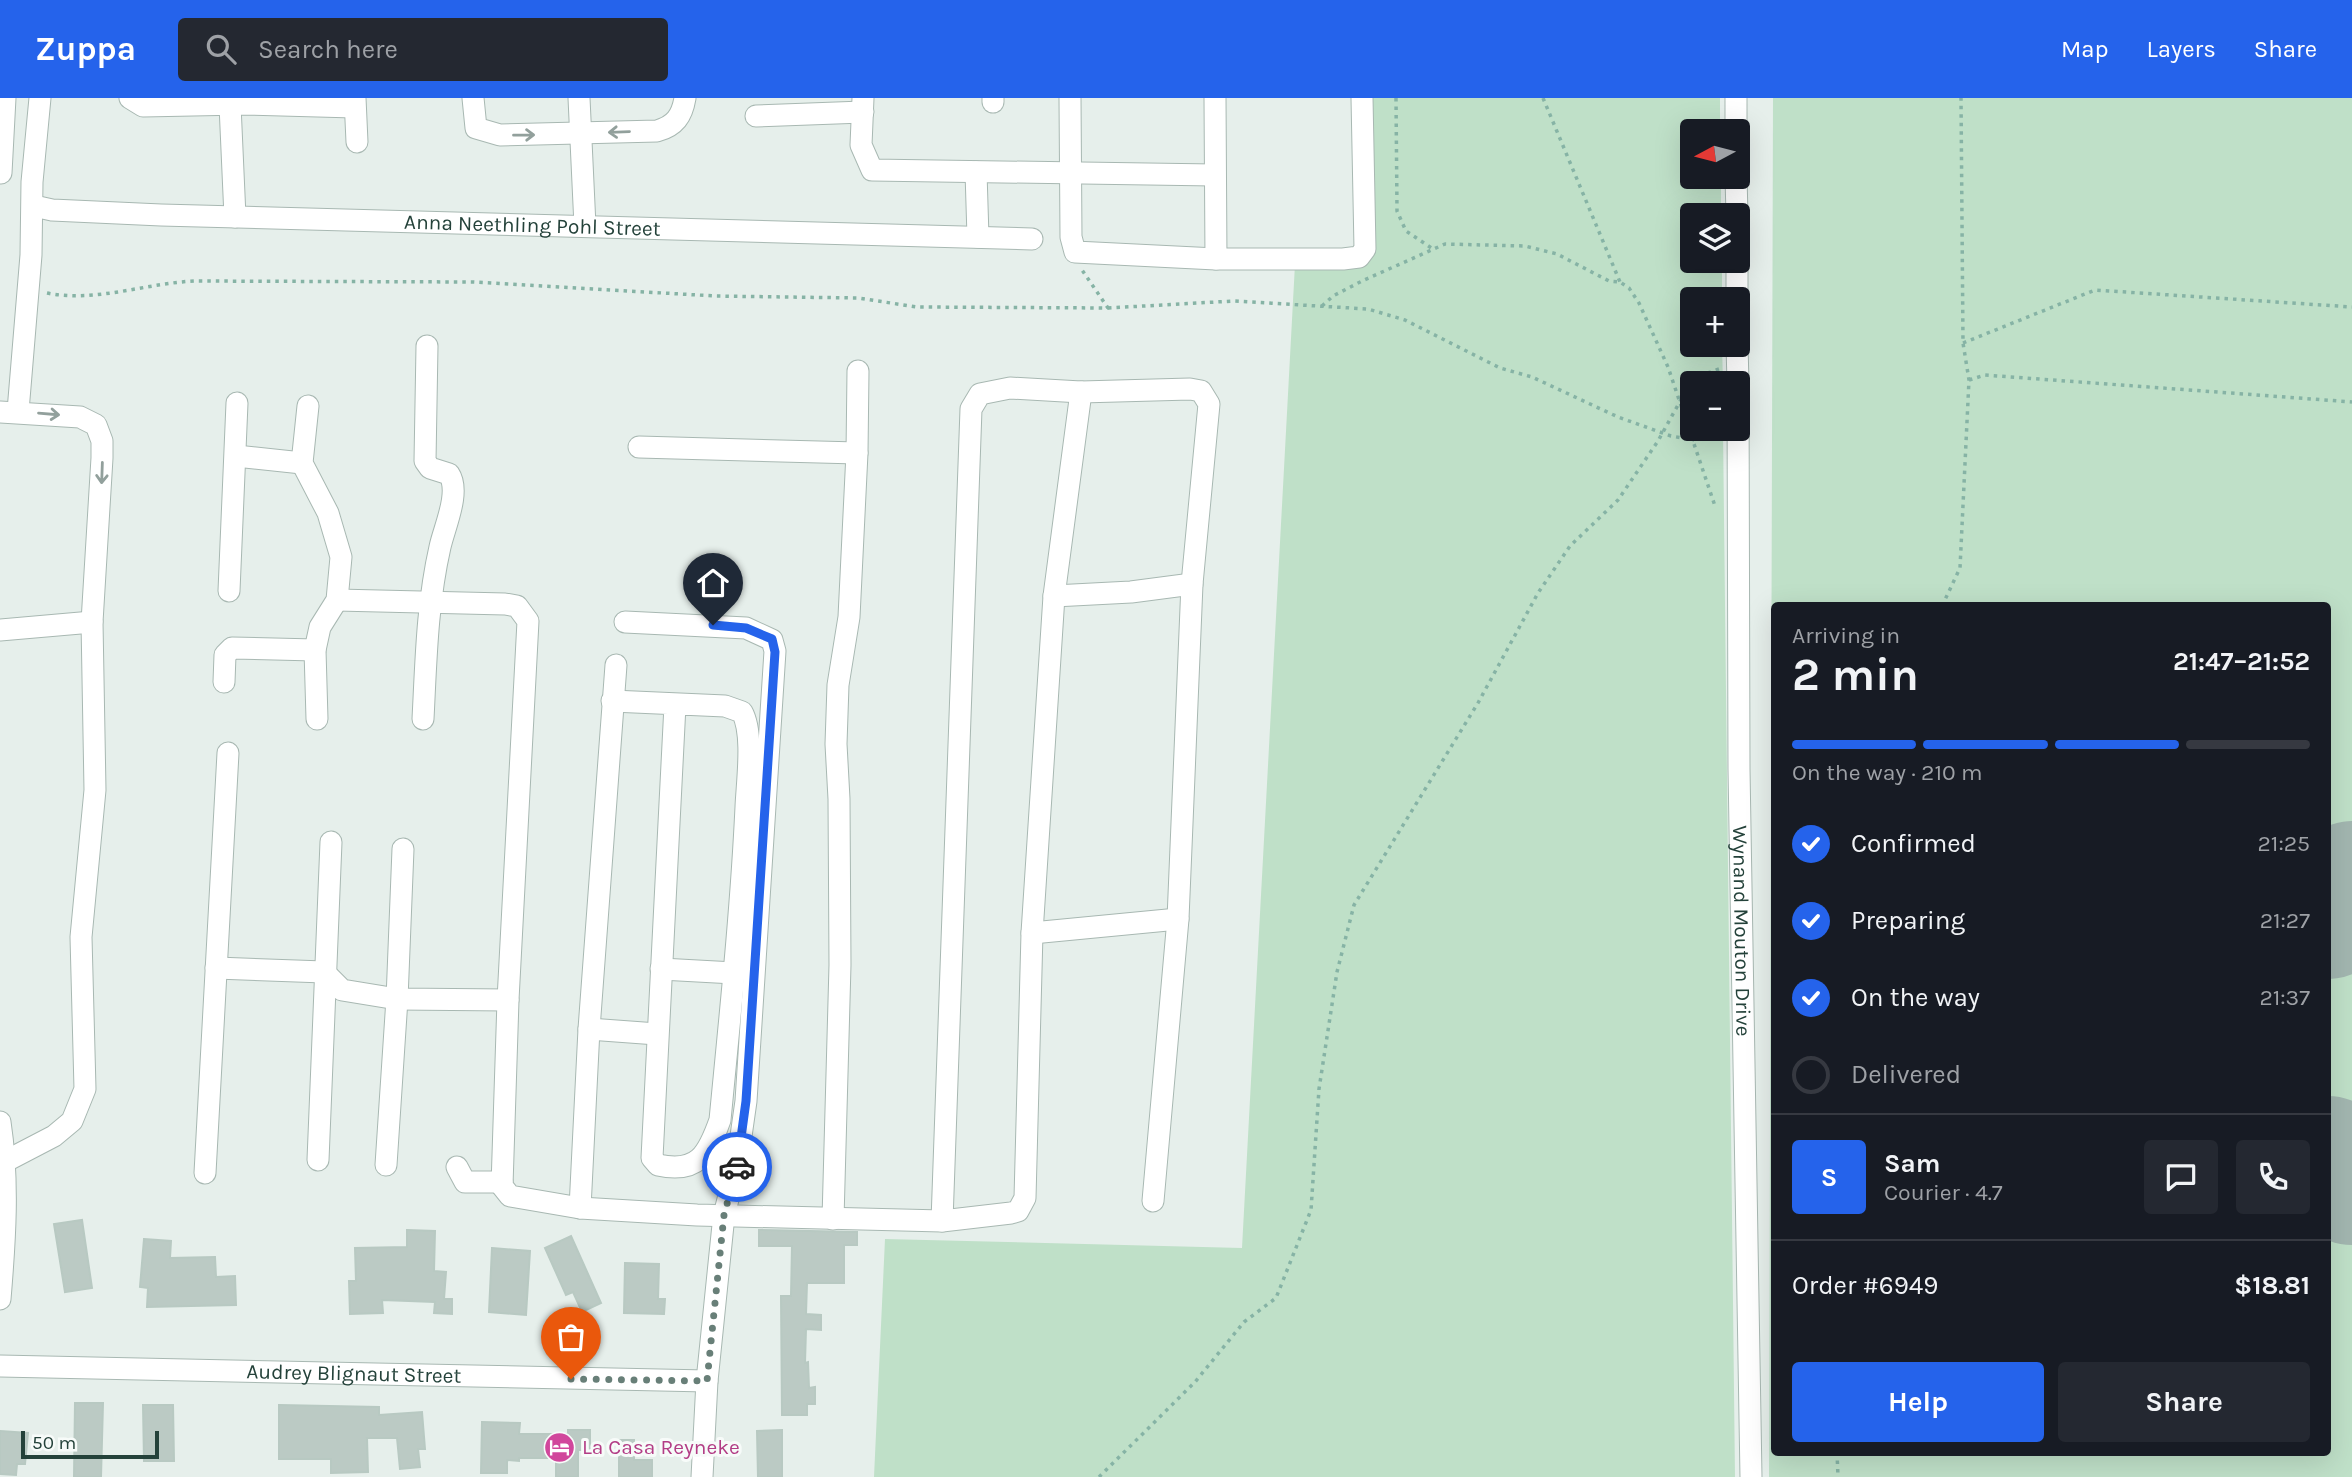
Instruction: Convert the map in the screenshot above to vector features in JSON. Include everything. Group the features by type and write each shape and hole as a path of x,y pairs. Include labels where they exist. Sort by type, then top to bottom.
{"street":[{"path":"2,173 5,98"},
{"path":"6,1161 54,1136 72,1121 85,1089 81,937 95,790 92,622 100,536 100,431 96,425 80,417 9,411 34,206 32,182 40,98"},
{"path":"130,98 143,106 239,102 355,103 357,142"},
{"path":"473,98 474,122 484,132 500,135 580,134 671,127 678,119 685,98"},
{"path":"579,98 585,226"},
{"path":"1070,98 1071,237 1074,249 1079,254 1216,258 1354,258 1362,255 1365,240 1362,98"},
{"path":"1215,98 1216,258"},
{"path":"1736,98 1736,119"},
{"path":"235,218 239,102"},
{"path":"756,116 863,105 861,145 872,170 1214,175"},
{"path":"976,172 978,237"},
{"name":"Anna Neethling Pohl Street","path":"34,206 52,210 235,218 1032,239"},
{"path":"423,719 429,600 448,518 452,481 449,474 430,468 425,461 427,346"},
{"path":"833,1219 840,965 836,733 838,685 849,617 858,372"},
{"path":"942,1221 971,409 981,394 991,391 1054,388 1081,392 1190,389 1201,391 1209,404 1192,584 1178,919 1153,1201"},
{"path":"337,600 429,600 517,606 528,621 508,1000 503,1190 510,1196 527,1200 580,1208 724,1215 942,1221 1018,1211 1025,1198 1026,1181 1032,933 1054,596 1081,392"},
{"path":"229,591 237,403"},
{"path":"308,406 302,463 337,541 341,576 337,600 320,627 314,650 317,719"},
{"name":"Wynand Mouton Drive","path":"1738,441 1739,755 1751,1477"},
{"path":"639,447 857,453"},
{"path":"236,456 302,463"},
{"path":"1054,596 1131,592 1192,584"},
{"path":"0,630 92,622"},
{"path":"625,622 746,628 772,639 775,652 746,1101 737,1164 724,1215 707,1381 702,1477"},
{"path":"224,682 225,655 232,648 314,650"},
{"path":"580,1208 589,1029 612,701 617,665"},
{"path":"612,701 725,706 742,712 746,718 747,772 734,973 720,1120 708,1152 688,1166 658,1165 652,1158 675,705"},
{"path":"205,1173 228,753"},
{"path":"318,1160 331,842"},
{"path":"386,1165 403,849"},
{"path":"1032,933 1178,919"},
{"path":"216,968 324,972 342,990 397,999 508,1000"},
{"path":"662,969 734,973"},
{"path":"589,1029 657,1034"},
{"path":"0,1122 6,1161 5,1237 0,1299"},
{"path":"457,1167 460,1178 465,1182 502,1182"},
{"name":"Audrey Blignaut Street","path":"0,1366 707,1381"}],"path":[{"path":"1396,98 1397,211 1406,231 1433,249"},
{"path":"1543,98 1620,282"},
{"path":"1944,602 1960,568 1969,380 1963,343 1961,98"},
{"path":"1099,1477 1195,1382 1244,1322 1276,1298 1311,1210 1319,1089 1337,972 1354,905 1478,704 1538,593 1570,546 1618,500 1680,402 1639,303 1629,288 1620,282 1609,281 1557,254 1525,246 1460,243 1433,249 1362,281 1333,296 1322,306"},
{"path":"1079,254 1080,268 1108,307"},
{"path":"41,292 106,294 172,282 236,279 473,282 575,285 689,295 858,298 917,307 1108,307 1234,301 1368,309 1405,320 1500,368 1532,377 1618,417 1680,436"},
{"path":"1963,343 2095,290 2352,307"},
{"path":"1713,371 1719,369"},
{"path":"1969,380 1985,375 2352,402"},
{"path":"1694,441 1715,506"},
{"path":"1838,1456 1838,1477"}],"green space":[{"path":"1364,98 1720,98 1720,119 1680,119 1680,189 1721,189 1721,203 1680,203 1680,273 1722,273 1722,287 1680,287 1680,357 1722,357 1723,371 1680,371 1680,441 1723,441 1735,1477 874,1477 885,1239 1242,1248 1295,264 1366,262"},
{"path":"1773,98 2352,98 2352,1477 1769,1477 1771,788 1771,1456 2331,1456 2331,602 1772,602"}],"building":[{"path":"82,1220 92,1288 65,1292 54,1224"},
{"path":"407,1230 435,1231 434,1271 446,1272 444,1299 452,1299 452,1314 434,1313 435,1302 382,1300 383,1313 350,1314 349,1281 356,1281 355,1248 407,1247"},
{"path":"759,1230 857,1232 857,1245 844,1245 844,1283 807,1283 806,1314 821,1315 821,1330 806,1329 805,1363 808,1362 809,1388 815,1387 815,1404 807,1404 807,1415 782,1415 781,1296 791,1296 792,1246 759,1246"},
{"path":"571,1236 601,1303 582,1312 573,1292 566,1295 545,1248"},
{"path":"144,1239 171,1241 170,1258 215,1257 216,1277 235,1276 236,1305 147,1307 148,1288 140,1287"},
{"path":"492,1248 530,1251 526,1315 489,1312"},
{"path":"625,1263 659,1264 658,1299 665,1299 664,1314 624,1313"},
{"path":"75,1403 103,1403 101,1477 74,1477"},
{"path":"143,1405 173,1405 174,1461 144,1461"},
{"path":"279,1405 379,1407 379,1415 422,1412 425,1449 418,1449 420,1467 400,1469 397,1438 367,1438 368,1472 331,1473 331,1459 279,1459"},
{"path":"482,1422 520,1423 519,1434 568,1434 568,1430 590,1430 590,1450 578,1450 578,1477 556,1477 556,1458 507,1460 507,1473 481,1473"},
{"path":"782,1430 782,1477 758,1477 757,1431"},
{"path":"0,1431 28,1433 25,1464 17,1464 16,1475 0,1474"},
{"path":"619,1440 634,1440 634,1460 652,1460 652,1477 619,1477"}],"runway":[{"path":"2331,912 2352,884"},
{"path":"2331,1162 2352,1182"}],"way so far":[{"path":"571,1379 707,1381 724,1215 737,1167"}],"place":[{"name":"La Casa Reyneke","path":"559,1447"}],"route":[{"path":"713,625 746,628 761,633 772,639 775,652 746,1101 737,1167"}]}
